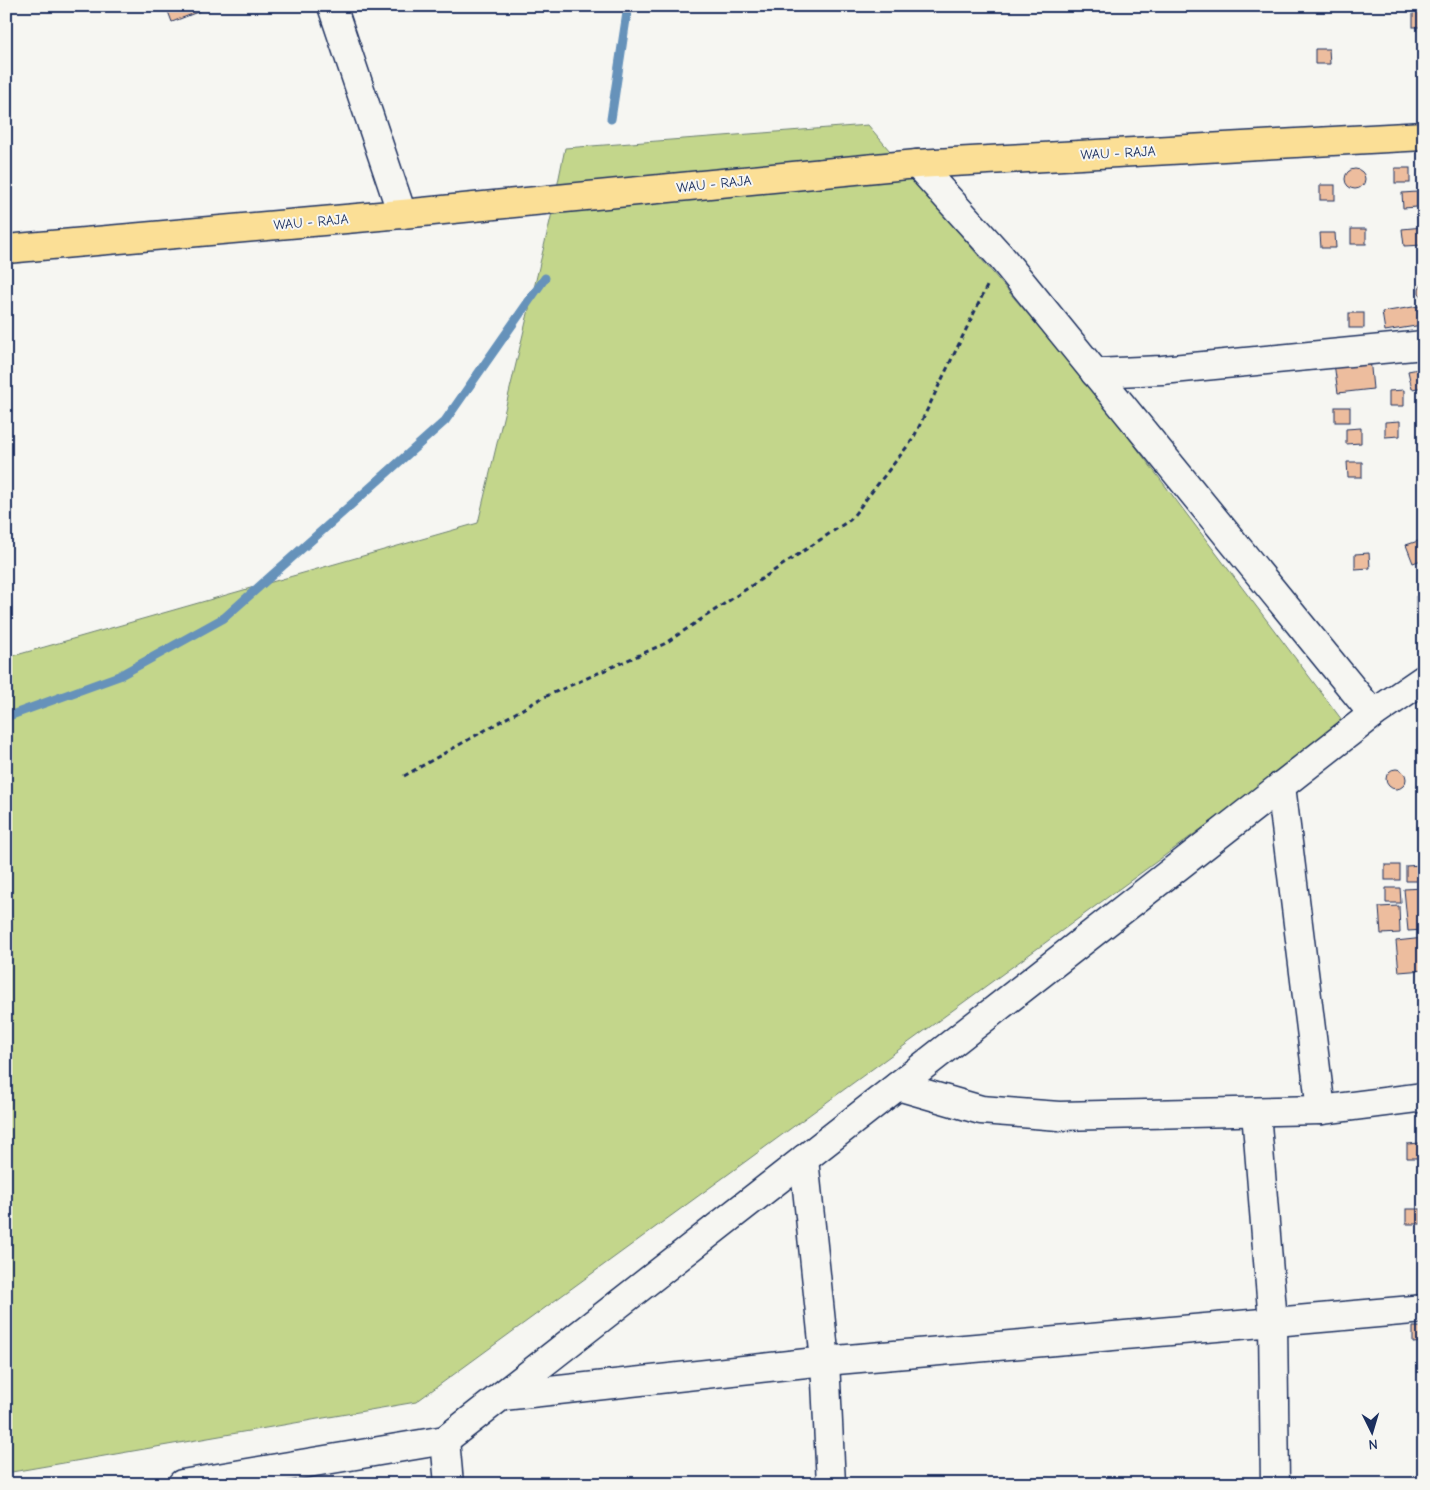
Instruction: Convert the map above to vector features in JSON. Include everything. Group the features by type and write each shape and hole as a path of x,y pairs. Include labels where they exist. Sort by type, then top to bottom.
{"main road":[{"name":"WAU - RAJA","path":"6,249 402,214 917,164 1424,136"}],"street":[{"path":"332,6 402,214"},
{"path":"917,164 1001,257 1373,714"},
{"path":"1095,374 1162,370 1424,345"},
{"path":"182,1484 445,1440 1280,786 1373,714 1424,679"},
{"path":"1280,786 1320,1110"},
{"path":"898,1086 981,1110 1059,1116 1320,1110 1424,1098"},
{"path":"1256,1112 1273,1322 1275,1484"},
{"path":"804,1159 825,1362 831,1484"},
{"path":"502,1396 825,1362 1424,1309"},
{"path":"445,1440 449,1484"}],"path":[{"path":"404,776 542,698 664,644 850,520 913,438 1001,257"}],"green space":[{"path":"868,125 1102,402 1345,724 416,1402 6,1473 6,658 478,523 551,217 565,148"}],"building":[{"path":"166,6 213,6 172,22"},
{"path":"1413,12 1424,12 1424,27 1413,27"},
{"path":"1315,49 1329,49 1330,64 1315,64"},
{"path":"1395,168 1410,168 1410,183 1395,183"},
{"path":"1351,169 1359,169 1365,175 1365,183 1359,189 1351,189 1345,183 1345,175"},
{"path":"1320,185 1335,185 1335,200 1320,200"},
{"path":"1417,192 1417,207 1403,208 1402,193"},
{"path":"1423,227 1424,245 1404,246 1402,229"},
{"path":"1351,229 1366,229 1366,244 1351,244"},
{"path":"1320,233 1335,233 1336,248 1321,248"},
{"path":"1424,281 1424,299 1419,293 1419,289"},
{"path":"1419,306 1422,325 1385,331 1382,312"},
{"path":"1349,313 1364,313 1364,328 1349,328"},
{"path":"1370,358 1373,389 1338,393 1334,363"},
{"path":"1424,368 1424,387 1412,389 1408,371"},
{"path":"1404,390 1404,406 1389,406 1389,391"},
{"path":"1335,407 1350,407 1350,422 1335,422"},
{"path":"1400,421 1400,436 1385,437 1385,422"},
{"path":"1361,428 1361,443 1346,444 1346,429"},
{"path":"1347,462 1362,462 1362,477 1348,477"},
{"path":"1424,539 1424,559 1413,563 1406,545"},
{"path":"1369,553 1370,568 1355,569 1355,554"},
{"path":"1416,596 1424,596 1424,611 1416,612"},
{"path":"1392,769 1400,769 1406,775 1406,783 1400,789 1392,789 1386,783 1386,775"},
{"path":"1385,865 1400,865 1400,880 1385,880"},
{"path":"1421,865 1421,881 1406,881 1406,866"},
{"path":"1386,888 1400,888 1401,903 1386,903"},
{"path":"1424,888 1424,930 1408,931 1404,889"},
{"path":"1399,906 1400,933 1381,934 1379,907"},
{"path":"1424,938 1424,970 1399,972 1396,941"},
{"path":"1421,1143 1422,1158 1407,1158 1407,1144"},
{"path":"1406,1209 1421,1209 1421,1224 1406,1224"},
{"path":"1413,1327 1424,1327 1424,1342 1413,1343"}],"waterway":[{"path":"611,119 628,6"},
{"path":"6,717 119,676 224,618 445,421 545,278"}]}
